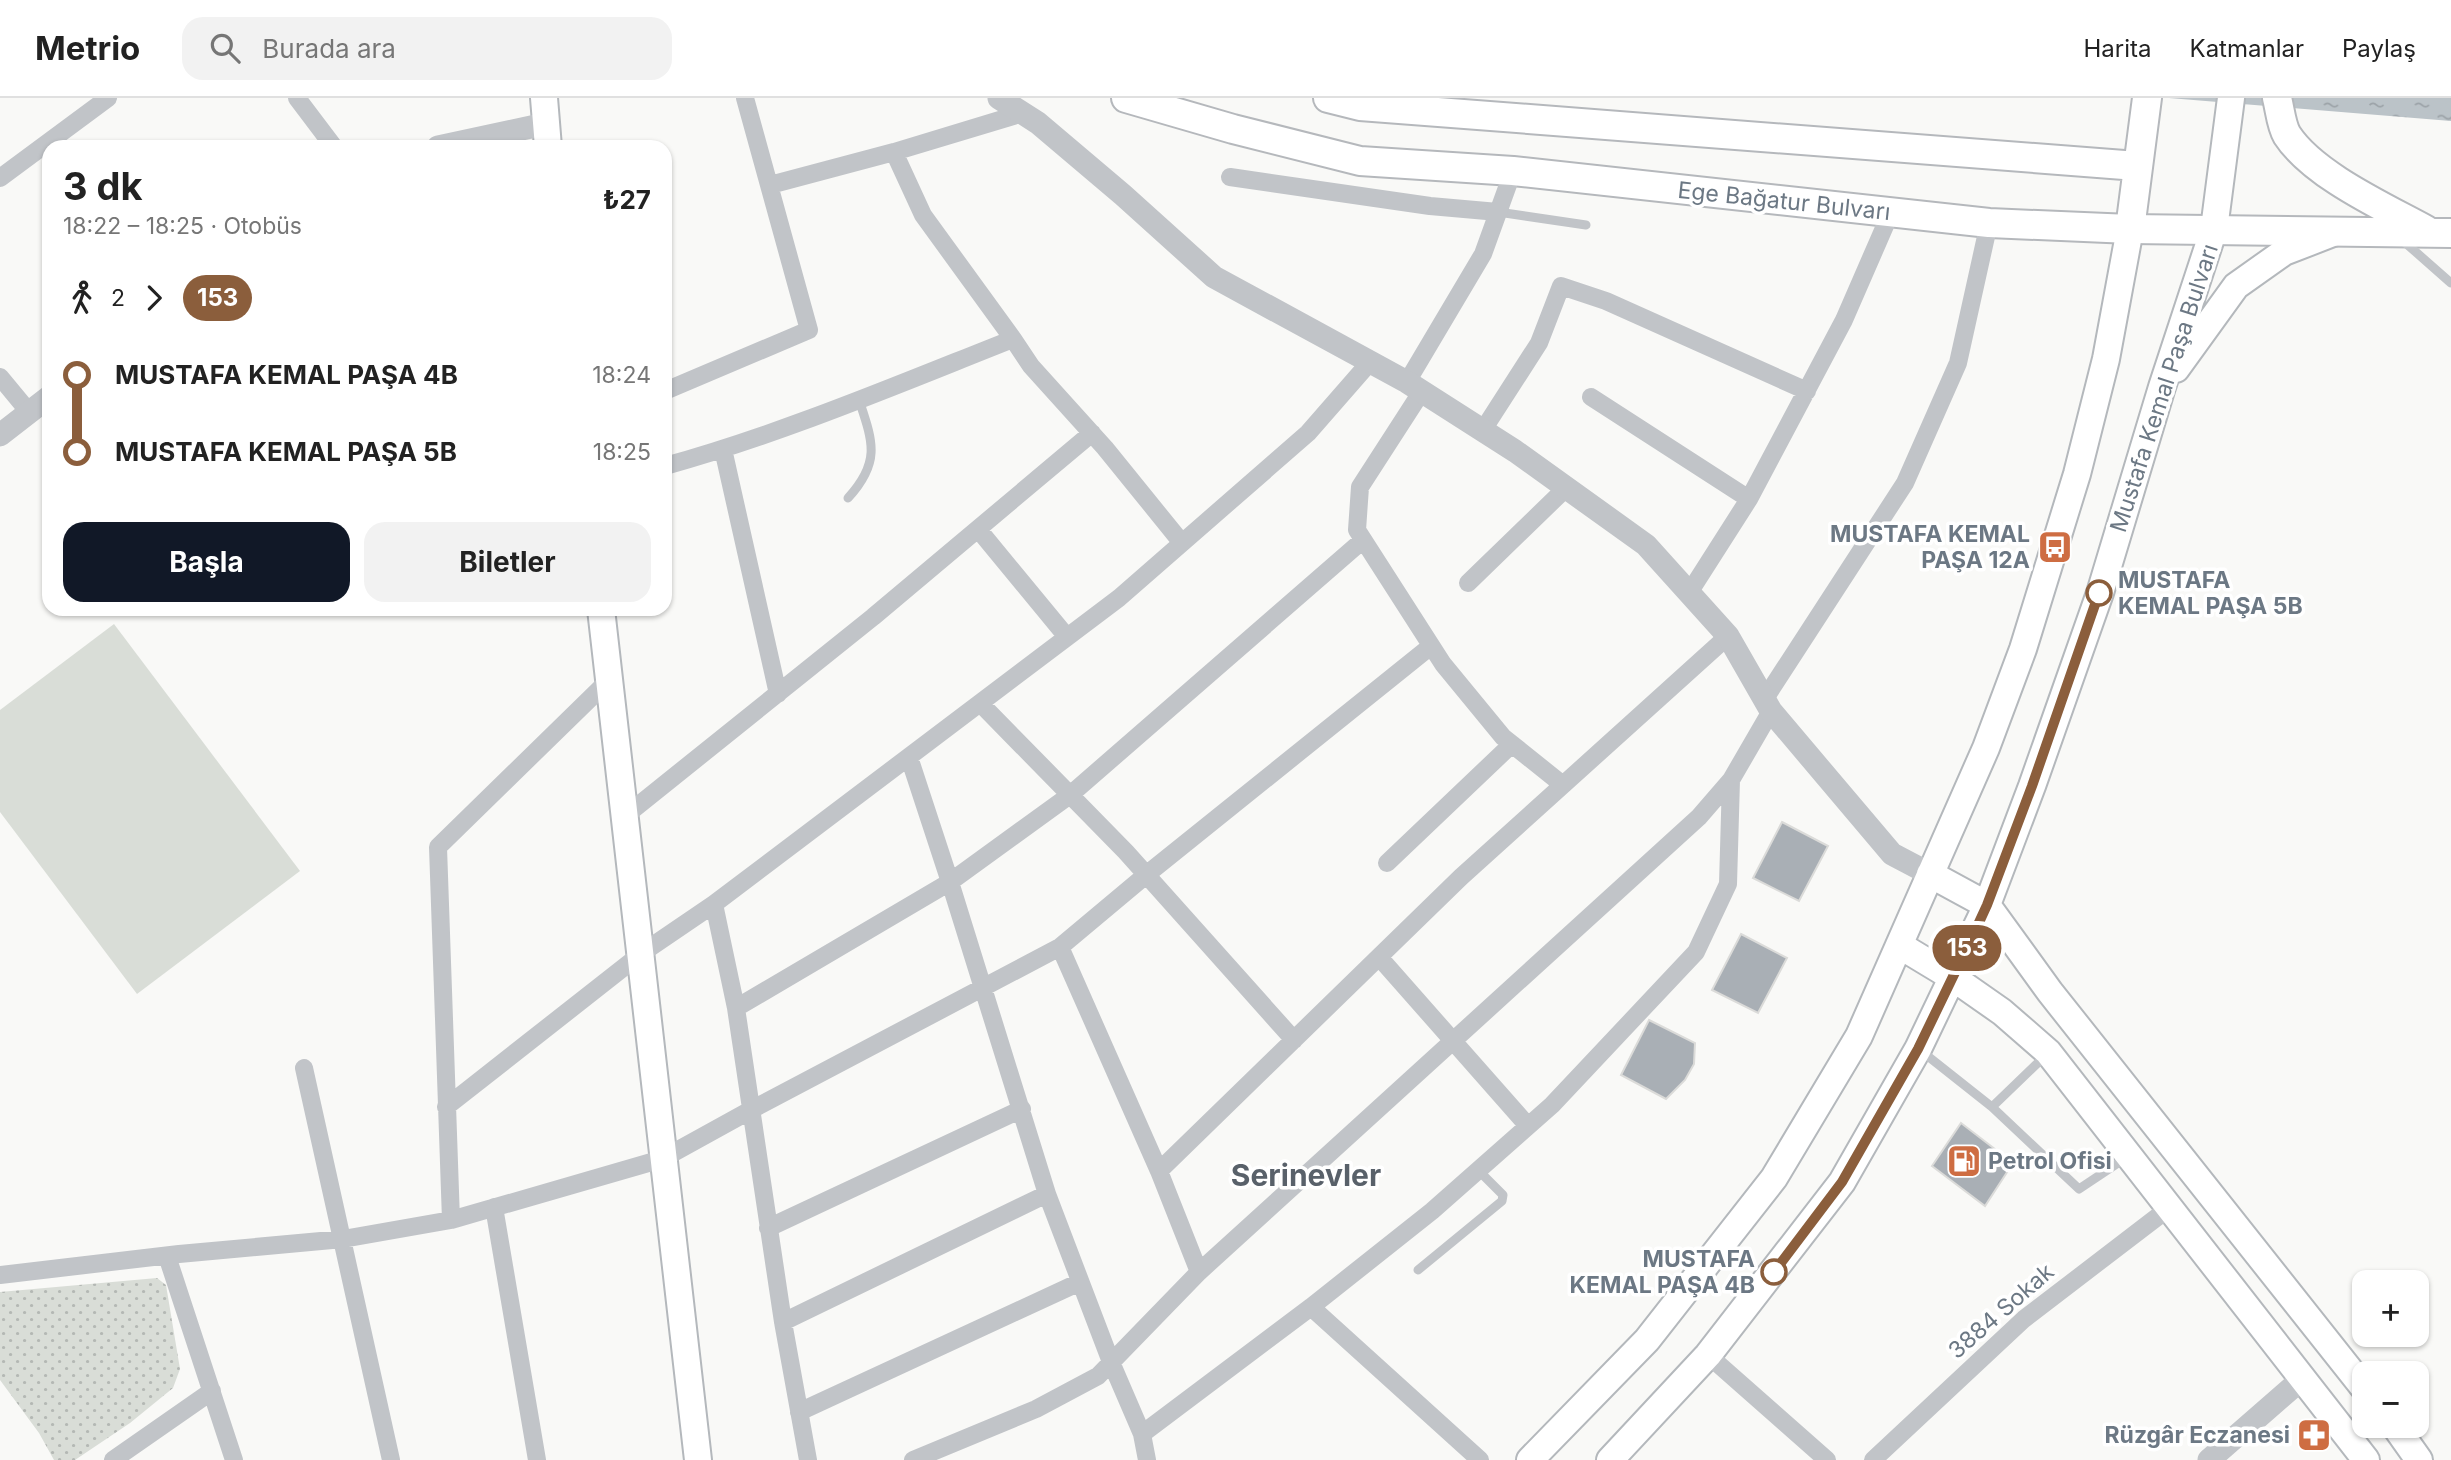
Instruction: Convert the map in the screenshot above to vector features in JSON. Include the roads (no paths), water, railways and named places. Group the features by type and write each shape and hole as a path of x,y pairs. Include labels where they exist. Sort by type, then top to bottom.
{"main road":[{"name":"Ege Bağatur Bulvarı","path":"1126,98 1233,129 1360,161 1513,171 1989,223 2130,229 2440,232"},
{"path":"1328,98 1360,106 2137,166"},
{"path":"1530,1460 1647,1340 1774,1178 1859,1036 1986,748 2055,547 2077,474 2106,359 2130,229 2147,98"},
{"name":"Mustafa Kemal Paşa Bulvarı","path":"1610,1460 1708,1355 1842,1182 1918,1049 1987,905 2032,786 2099,593 2214,229 2231,98"},
{"path":"2277,98 2286,134 2311,161 2350,188 2440,232"},
{"path":"2162,387 2236,286 2284,253 2339,230"},
{"path":"602,616 698,1460"},
{"path":"1930,874 1987,905 2059,1002 2352,1373"},
{"path":"1899,945 2002,1012 2048,1052 2367,1460"},
{"path":"2403,1438 2419,1460"}],"street":[{"path":"51,140 108,98"},
{"path":"296,98 329,140"},
{"path":"464,140 545,117 557,98"},
{"path":"672,388 809,330 745,98"},
{"path":"999,98 1029,112 1214,277 1414,386 1483,430 1646,545 1728,636 1768,705 1892,854 1930,874"},
{"path":"770,185 1029,112"},
{"path":"0,178 42,147"},
{"path":"894,152 923,215 1031,366 1092,433 1182,543"},
{"path":"1513,171 1483,254 1360,487 1357,530 1443,664 1503,737 1563,785"},
{"path":"1230,177 1430,206 1498,212"},
{"path":"1689,593 1749,499 1807,391 1844,320 1891,212"},
{"path":"913,1460 1037,1409 1098,1376 1199,1272 1699,817 1731,780 1768,705 1905,483 1958,363 1989,223"},
{"path":"1483,430 1539,343 1561,286 1606,301 1807,391"},
{"path":"672,464 723,449 859,400 1013,339"},
{"path":"446,1107 642,953 714,904 1119,598 1308,433 1370,362"},
{"path":"0,377 29,412"},
{"path":"1591,397 1749,499"},
{"path":"0,435 42,402"},
{"path":"625,816 778,694 1092,433"},
{"path":"723,449 778,694"},
{"path":"1468,583 1566,488"},
{"path":"978,529 1067,637"},
{"path":"736,1008 950,882 1070,795 1363,540"},
{"path":"1159,1171 1461,877 1728,636"},
{"path":"0,1275 343,1240 451,1220 662,1159 1060,947 1431,646"},
{"path":"451,1220 438,847 610,679"},
{"path":"980,703 1146,875 1294,1040"},
{"path":"1387,863 1512,744"},
{"path":"909,757 1047,1194 1111,1362 1142,1434 1147,1460"},
{"path":"1142,1434 1311,1307 1432,1211 1552,1105 1696,953 1728,884 1731,780"},
{"path":"714,904 736,1008 749,1111 808,1460"},
{"path":"1060,947 1159,1171 1199,1272"},
{"path":"1379,957 1528,1126"},
{"path":"304,1068 391,1460"},
{"path":"768,1228 1022,1109"},
{"path":"783,1322 1047,1194"},
{"path":"494,1207 537,1460"},
{"name":"3884 Sokak","path":"1873,1460 2024,1319 2169,1208"},
{"path":"167,1256 234,1460"},
{"path":"799,1412 1080,1282"},
{"path":"1311,1307 1480,1460"},
{"path":"1708,1355 1827,1460"},
{"path":"2209,1460 2302,1378"},
{"path":"113,1460 212,1391"}],"lane":[{"path":"1498,212 1586,225"},
{"path":"2392,231 2451,283"},
{"path":"848,498 864,477 872,453 872,442 859,400"},
{"path":"1918,1049 1992,1107 2079,1189 2129,1156"},
{"path":"1992,1107 2048,1052"},
{"path":"1418,1270 1502,1201 1503,1195 1499,1189 1478,1170"}],"water":[{"path":"2169,98 2451,98 2451,121"}],"place":[{"name":"MUSTAFA KEMAL PAŞA 12A","path":"2055,547"},
{"name":"MUSTAFA KEMAL PAŞA 5B","path":"2099,593"},
{"name":"Petrol Ofisi","path":"1964,1161"},
{"name":"MUSTAFA KEMAL PAŞA 4B","path":"1774,1272"},
{"name":"Rüzgâr Eczanesi","path":"2314,1435"}],"district":[{"name":"Serinevler","path":"1306,1176"}]}
